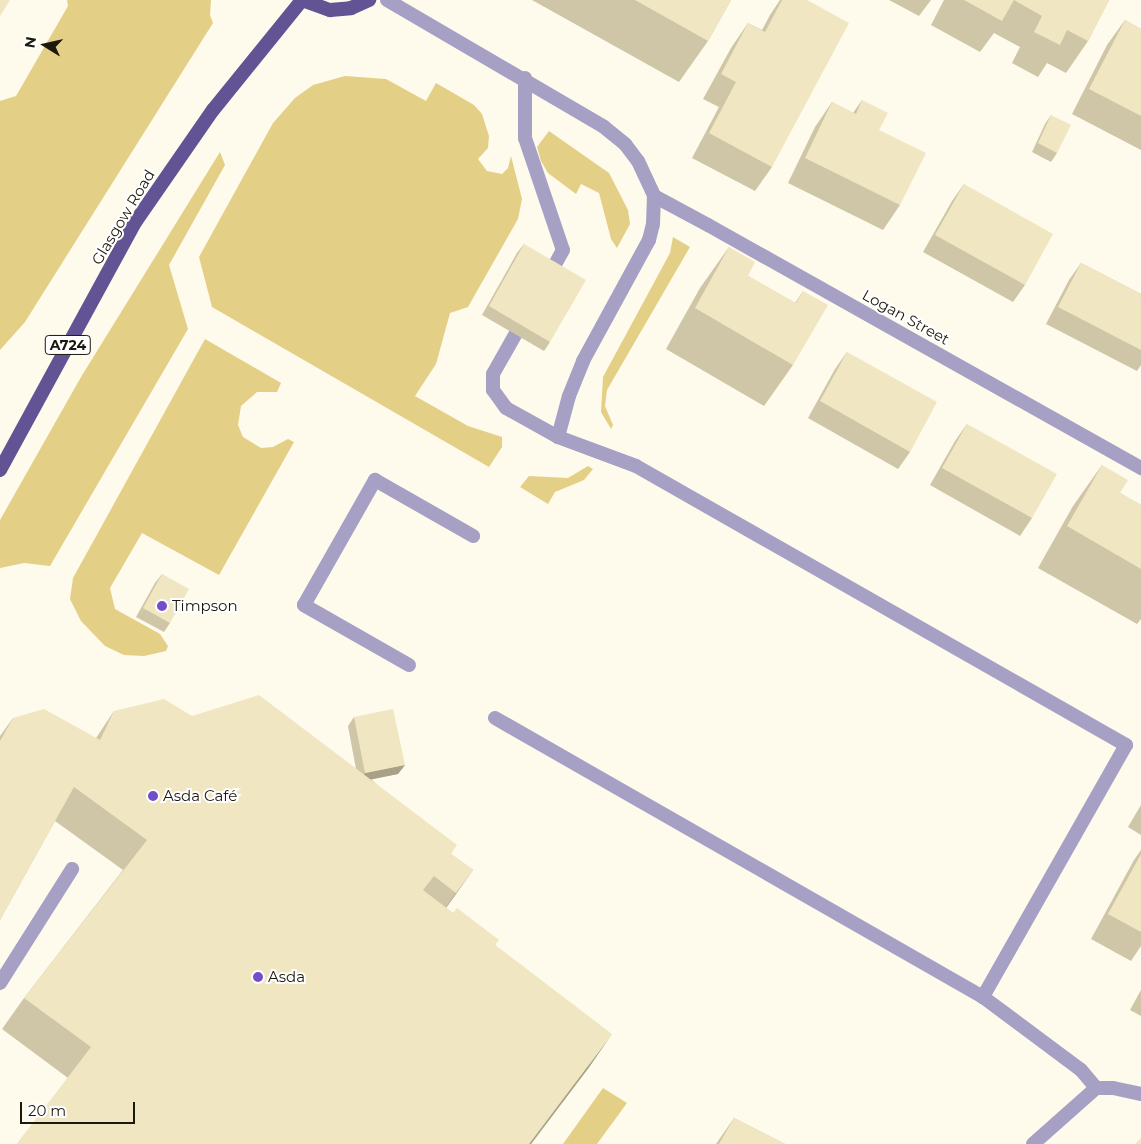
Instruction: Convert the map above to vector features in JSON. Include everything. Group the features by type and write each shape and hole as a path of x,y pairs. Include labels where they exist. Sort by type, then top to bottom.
{"main road":[{"name":"A724","path":"302,0 330,10 351,8 369,0"},
{"name":"Glasgow Road","path":"0,470 136,221 213,110 263,45 302,0"}],"street":[{"path":"387,0 588,115 625,144 648,178 654,196 654,224 649,240 583,361 569,396 558,437"},
{"path":"525,78 526,138 563,250 539,292"},
{"name":"Logan Street","path":"654,196 1141,468"},
{"path":"530,308 493,374 493,390 506,408 558,437 636,466 1126,745 983,997"},
{"path":"408,665 304,606 375,480 473,536"},
{"path":"495,718 983,997 1081,1070 1096,1088"},
{"path":"0,983 72,868"},
{"path":"1034,1144 1096,1088 1113,1088 1141,1094"}],"shaded area":[{"path":"67,0 211,0 210,15 213,23 25,322 0,350 0,101 16,96 68,6"},
{"path":"345,76 386,79 426,101 436,83 474,105 482,114 489,136 488,148 478,159 487,171 502,174 508,168 511,156 522,199 518,219 468,307 450,313 436,364 415,396 468,426 502,437 502,447 489,467 212,307 199,257 273,123 295,98 313,85"},
{"path":"549,131 609,173 628,210 630,224 617,248 611,239 599,193 581,184 576,194 548,173 541,161 537,147"},
{"path":"220,152 225,165 169,265 188,329 50,566 24,563 0,568 0,520 81,377"},
{"path":"673,237 690,247 607,390 605,406 613,425 611,429 601,412 603,377 670,253"},
{"path":"205,339 281,383 277,392 257,392 241,406 238,425 243,437 261,448 273,447 288,439 294,442 219,575 142,533 110,588 115,609 160,634 168,646 166,651 144,656 124,655 105,646 81,621 70,599 73,578"},
{"path":"588,466 593,469 584,480 555,492 548,504 520,487 529,476 568,478"},
{"path":"603,1088 627,1103 597,1144 563,1144"}],"building":[{"path":"0,0 10,0 0,16"},
{"path":"635,0 731,0 708,41"},
{"path":"782,0 807,0 849,23 772,167 709,133 736,82 721,74 748,23 765,32"},
{"path":"964,0 1014,0 1002,21"},
{"path":"1014,0 1109,0 1088,41 1067,30 1060,45 1034,32 1042,16"},
{"path":"1125,20 1141,29 1141,116 1089,89"},
{"path":"862,100 888,113 879,130 926,153 900,205 805,158 832,102 856,114"},
{"path":"1051,115 1071,125 1057,153 1038,143"},
{"path":"964,184 1053,234 1025,285 935,235"},
{"path":"524,244 586,280 550,342 489,306"},
{"path":"729,247 755,262 748,276 796,303 803,291 828,305 793,365 695,308"},
{"path":"1081,263 1141,294 1141,350 1058,307"},
{"path":"847,352 937,402 910,452 820,401"},
{"path":"967,424 1057,474 1032,518 942,468"},
{"path":"1102,465 1128,480 1120,493 1141,505 1141,569 1067,526"},
{"path":"162,574 189,589 170,623 143,608"},
{"name":"Asda","path":"259,695 457,845 451,854 473,870 456,893 434,876 423,890 612,1034 529,1144 17,1144 91,1047 24,998 147,840 74,787 0,920 0,741 13,718 44,709 100,740 114,711 164,699 192,716"},
{"path":"393,709 405,765 365,773 354,717"},
{"path":"1141,854 1141,932 1108,914"},
{"path":"457,908 499,940 495,945 453,913"},
{"path":"734,1118 785,1144 719,1144"},
{"path":"1141,1138 1141,1144 1135,1144"}],"place":[{"name":"Timpson","path":"162,606"},
{"name":"Asda Café","path":"153,796"},
{"name":"Asda","path":"258,977"}]}
